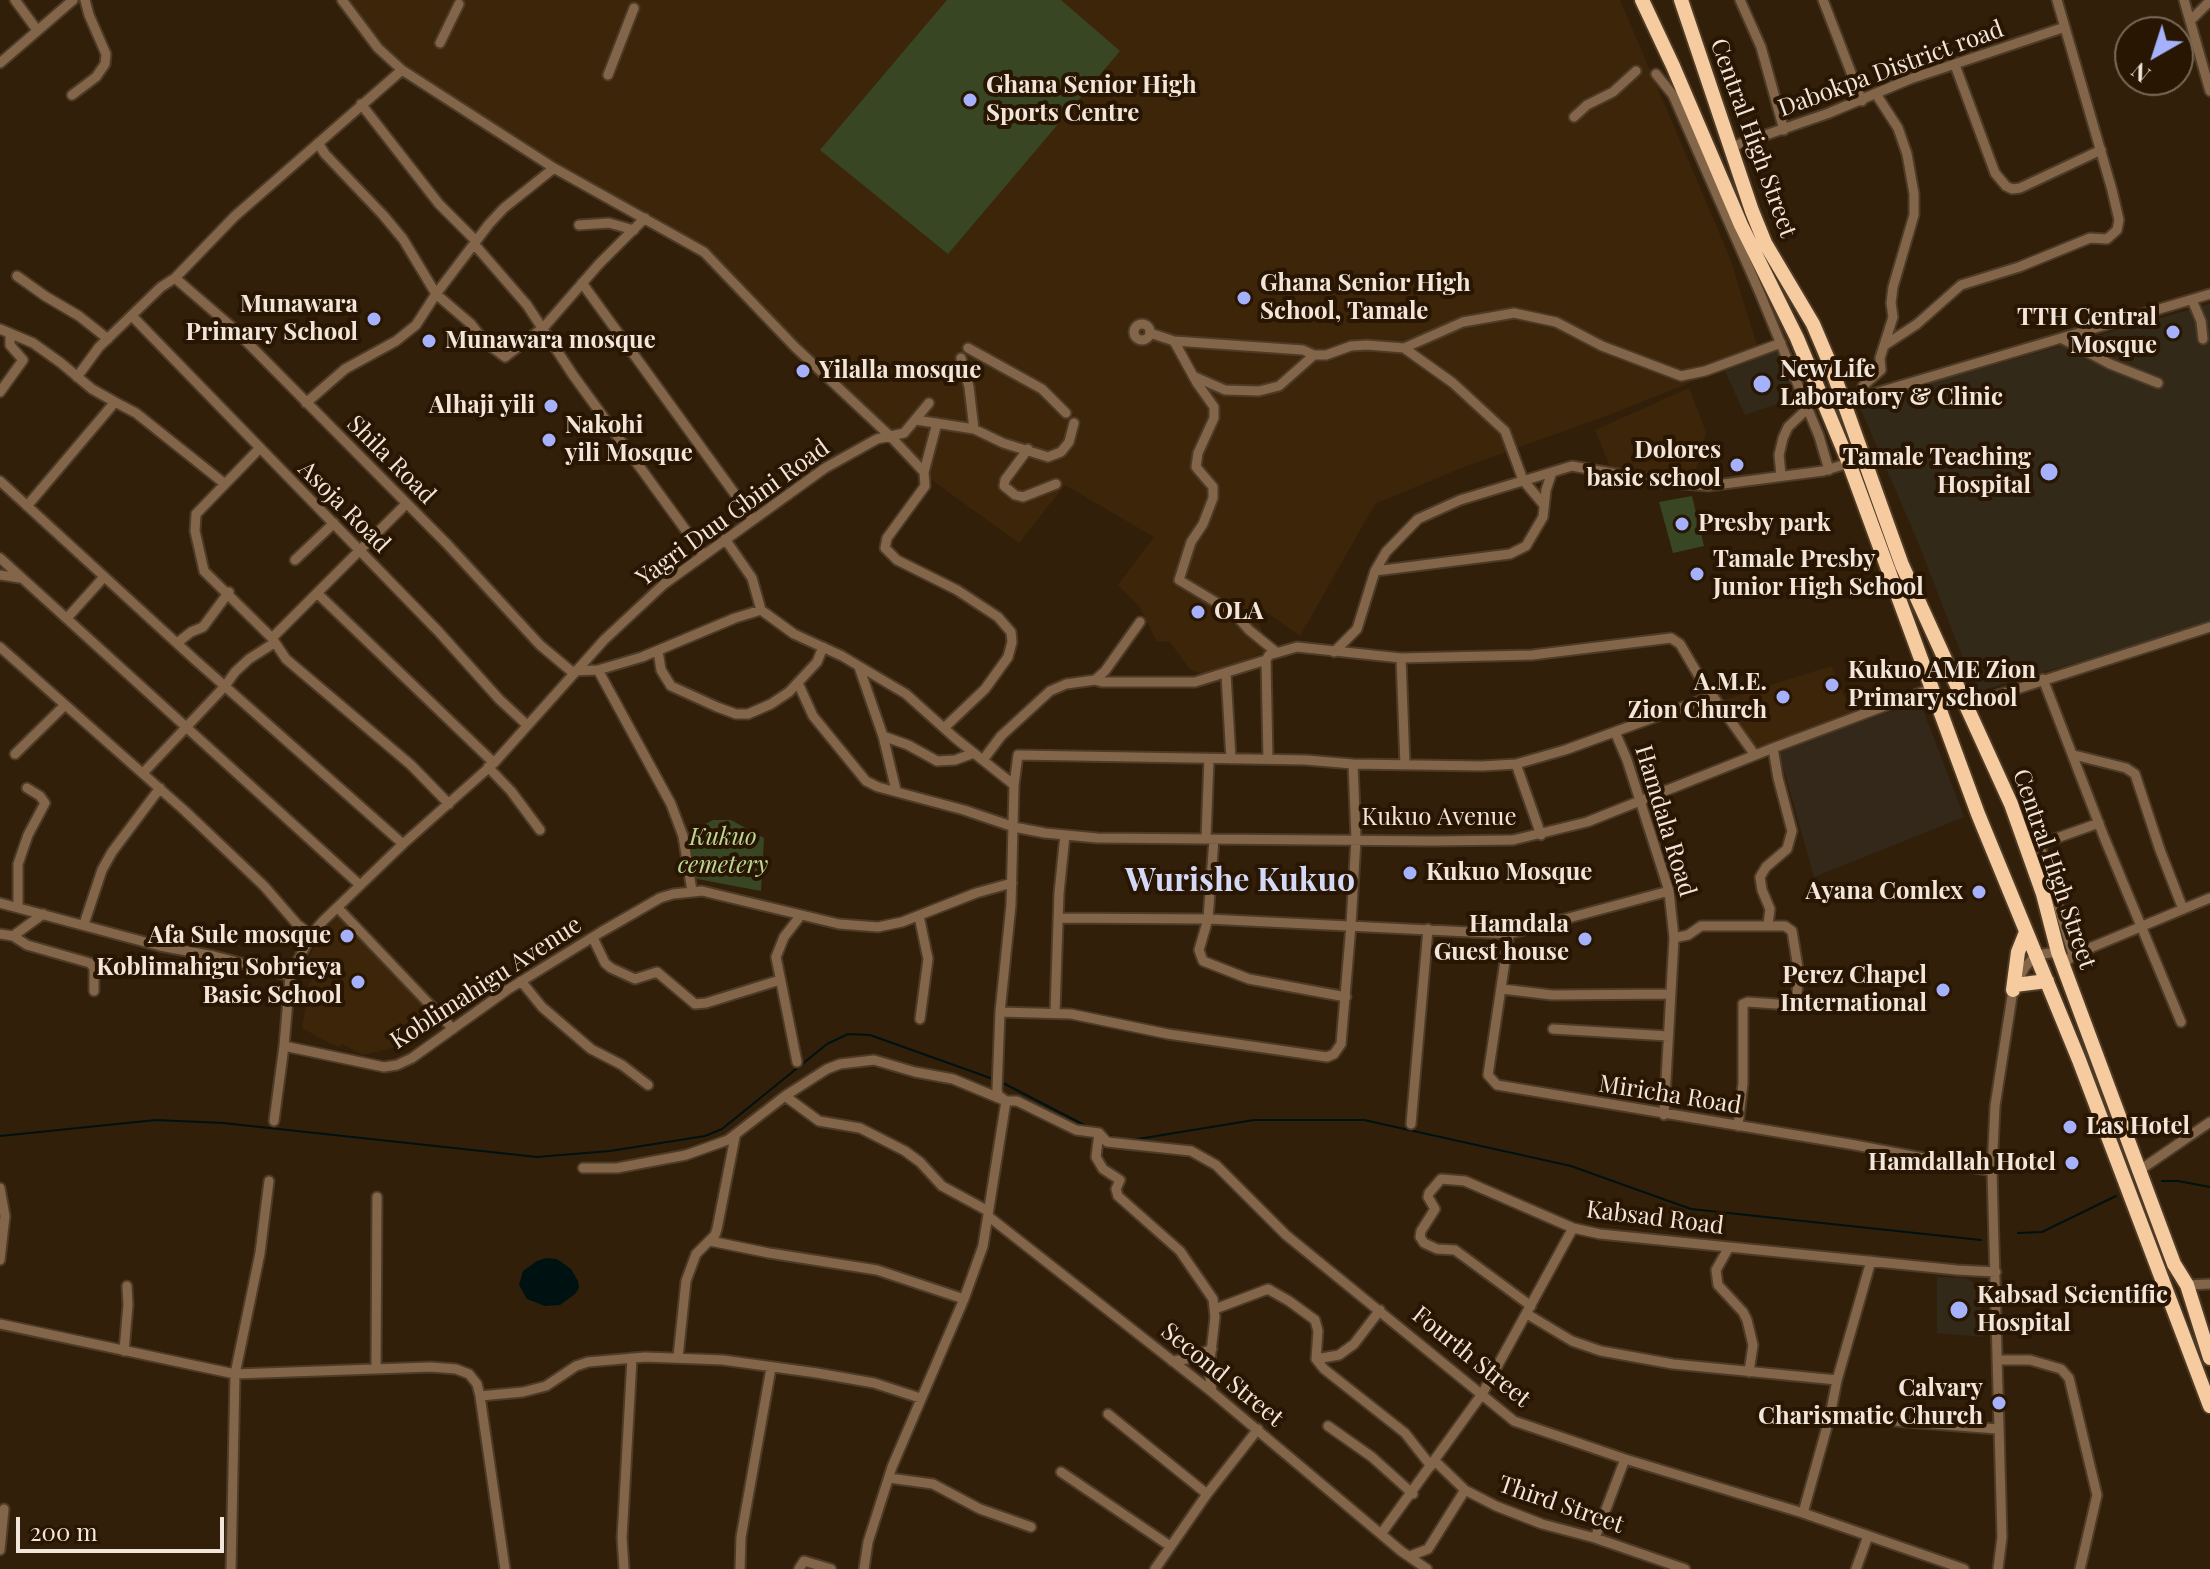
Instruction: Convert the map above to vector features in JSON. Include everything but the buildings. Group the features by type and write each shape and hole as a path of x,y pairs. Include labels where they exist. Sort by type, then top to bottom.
{"highway":[{"name":"Central High Street","path":"1681,0 1765,243 1809,316 1902,565 2015,815 2043,894 2049,921 2065,957 2174,1264 2187,1285 2210,1358"},
{"name":"Central High Street","path":"1645,1 1741,225 1808,363 1849,463 1978,814 2047,981 2210,1406"},
{"path":"1787,317 1809,316"},
{"path":"2047,981 2014,988 2018,952 2025,929 2049,921"}],"street":[{"path":"15,0 37,30"},
{"path":"0,63 73,0"},
{"path":"72,95 96,77 105,64 106,54 85,0"},
{"path":"342,0 378,48 402,70 554,168 704,252 795,347 924,472"},
{"path":"1740,0 1761,47 1784,130"},
{"path":"1823,0 1862,101"},
{"path":"1885,345 1917,324 1961,285 2019,267 2090,238 2107,239 2119,225 2101,150 2057,0"},
{"path":"440,43 459,4"},
{"path":"2194,17 2209,4"},
{"path":"608,75 634,8"},
{"name":"Dabokpa District road","path":"1731,147 1862,101 1910,79 2065,27"},
{"path":"2194,35 2210,91"},
{"path":"1955,65 1995,173 2006,186 2020,188 2101,150"},
{"path":"77,377 108,339 161,287 175,278 235,216 402,70"},
{"path":"1574,117 1587,105 1608,97 1636,71"},
{"path":"1656,74 1673,95 1793,369 1829,470"},
{"path":"1862,397 1863,386 1881,370 1880,358 1893,317 1893,287 1912,228 1914,194 1907,154 1898,128 1876,94"},
{"path":"361,104 439,204 475,240 475,245 544,327 573,375 703,554"},
{"path":"318,143 403,239 436,294 505,357 544,327 645,218"},
{"path":"306,403 345,369 403,336 416,325 475,240 504,208 554,168"},
{"path":"579,225 609,223 634,230"},
{"path":"17,276 79,316 108,339"},
{"name":"Shila Road","path":"175,278 233,328 454,551 540,645 565,667 575,671"},
{"path":"582,283 753,519"},
{"path":"1845,407 1852,400 2210,294"},
{"path":"2192,300 2201,321 2203,339"},
{"path":"1150,333 1174,341 1303,350 1314,355 1326,355 1351,346 1404,348 1463,322 1514,313 1556,322 1602,346 1681,376 1705,371 1781,343"},
{"name":"Asoja Road","path":"132,316 527,725"},
{"path":"5,331 44,351 92,389 136,413 225,484"},
{"path":"0,392 23,360 10,345 5,331"},
{"path":"2061,338 2101,360 2158,383"},
{"path":"1174,341 1214,407 1214,418 1198,453 1196,467 1213,487 1213,498 1203,524 1191,542 1179,580 1234,613 1276,652"},
{"path":"968,348 1042,389 1066,413"},
{"path":"1404,348 1453,383 1505,431 1523,480 1544,505"},
{"path":"1193,376 1225,390 1259,391 1279,386 1314,355"},
{"path":"961,358 969,387 974,429"},
{"path":"1793,369 1808,363"},
{"path":"27,506 115,402"},
{"name":"Yagri Duu Gbini Road","path":"290,976 311,935 403,844 491,765 575,671 664,584 825,468 877,439 904,433 929,403"},
{"path":"1781,475 1779,455 1783,438 1788,427 1807,409"},
{"path":"916,420 974,429 1003,443 1048,457 1061,452 1069,442 1074,423"},
{"path":"937,423 924,472 925,486 887,538 885,548 897,560 957,590 998,617 1011,632 1012,642 1008,657 985,689 944,728"},
{"path":"260,448 194,520 204,571 229,592 286,659 411,765 449,804"},
{"path":"1028,449 1005,480 1004,486 1023,497 1056,484"},
{"path":"1334,652 1357,629 1375,571 1386,552 1418,519 1460,500 1572,466 1662,482 1708,486 1829,470 1849,463"},
{"path":"1375,571 1510,554 1526,546 1543,517 1552,472"},
{"path":"0,481 403,844"},
{"path":"143,773 249,659 273,641 406,504"},
{"path":"295,560 334,523"},
{"path":"725,539 752,578 761,610 794,634 859,666 906,694 1014,785"},
{"path":"0,558 360,885"},
{"path":"0,575 22,579"},
{"path":"67,618 104,577"},
{"path":"177,643 203,627 229,592"},
{"path":"318,594 491,765 540,830"},
{"path":"575,671 598,670 658,651 761,610"},
{"path":"1095,680 1111,665 1129,634 1140,622"},
{"path":"1967,705 2210,627"},
{"path":"1268,759 1266,660 1276,652 1297,647 1401,658 1532,655 1671,638 1680,644 1755,755"},
{"path":"0,647 160,788 255,877 297,924 311,935"},
{"path":"658,651 661,670 671,686 736,714 748,714 780,699 798,683 817,662 823,647"},
{"path":"1401,658 1405,765"},
{"path":"883,736 937,761 978,756 1050,691 1066,684 1095,680 1171,684 1195,682 1266,660"},
{"path":"859,666 883,736 896,790"},
{"path":"598,670 671,804 685,845 692,891"},
{"path":"1226,674 1231,759"},
{"path":"2043,679 2181,1022"},
{"name":"Kukuo Avenue","path":"798,683 813,716 855,769 873,784 1014,827 1065,835 1115,838 1513,840 1587,822 1933,688"},
{"path":"864,1569 868,1542 889,1478 978,1264 988,1214 1006,1101 997,1090 1000,1012 1012,883 1014,785 1021,754 1268,759 1353,764 1516,764 1533,761 1713,696"},
{"path":"15,754 65,705"},
{"name":"Hamdala Road","path":"1615,732 1669,891 1674,938 1664,1115"},
{"path":"1768,925 1770,909 1763,895 1760,877 1766,867 1787,849 1792,831 1773,748"},
{"path":"2074,755 2126,768 2135,774 2183,909"},
{"path":"1209,759 1208,919 1199,950 1203,961 1249,979 1346,997"},
{"path":"1000,1012 1055,1012 1168,1034 1327,1057 1339,1050 1346,997 1356,839 1353,764"},
{"path":"1516,764 1541,835"},
{"path":"18,906 18,864 28,835 45,803 27,788"},
{"path":"84,924 102,870 112,852 160,788"},
{"path":"2027,803 2040,844 2065,957"},
{"path":"2040,844 2099,823"},
{"path":"1055,1012 1065,835"},
{"name":"Koblimahigu Avenue","path":"284,1046 384,1067 405,1062 521,981 660,898 692,891 711,892 867,928 889,926 976,893 1012,883"},
{"path":"1058,918 1208,919 1509,934 1669,891"},
{"path":"1998,1569 2002,1537 1992,1171 1995,1106 2014,988 2025,967 2036,955 2065,957 2210,898"},
{"path":"0,903 160,946 290,976 274,1121"},
{"path":"338,908 453,1029"},
{"path":"13,936 43,914"},
{"path":"797,1062 776,957 779,946 801,915"},
{"path":"919,916 928,959 920,1019"},
{"path":"1674,938 1688,935 1701,926 1768,925 1785,926 1792,931 1799,974 1798,997 1790,1005 1743,1004 1743,1083 1738,1126"},
{"path":"1411,1124 1428,929"},
{"path":"0,934 90,963 94,968 94,991"},
{"name":"Miricha Road","path":"1509,934 1488,1075 1497,1085 1992,1171"},
{"path":"593,938 605,963 611,968 635,979 657,972 695,1004 780,980"},
{"path":"521,981 542,1007 580,1041 622,1065 648,1085"},
{"path":"1502,989 1552,995 1670,994"},
{"path":"1553,1029 1668,1036"},
{"name":"Fourth Street","path":"583,1168 617,1168 686,1155 735,1137 785,1096 827,1069 852,1062 874,1060 953,1079 1006,1101 1017,1101 1076,1130 1099,1133 1107,1142 1191,1151 1216,1165 1286,1235 1514,1421 1625,1459 1803,1513 1964,1569"},
{"name":"Second Street","path":"785,1096 819,1121 860,1128 920,1162 942,1186 988,1214 1258,1429 1427,1569"},
{"path":"2124,1178 2140,1171 2210,1122"},
{"path":"1099,1133 1096,1157 1103,1169 1120,1180 1116,1194 1180,1251 1213,1299 1215,1309 1209,1370 1212,1392"},
{"path":"678,1357 686,1281 696,1254 717,1229 735,1137"},
{"path":"1573,1228 1465,1181 1441,1179 1429,1193 1435,1209 1420,1237 1424,1243 1437,1249 1455,1250 1572,1341 1601,1351 1673,1364 1837,1380"},
{"path":"231,1569 235,1374 260,1253 269,1181"},
{"path":"0,1188 5,1216 0,1260"},
{"path":"376,1368 377,1197"},
{"name":"Kabsad Road","path":"1381,1534 1413,1494 1482,1394 1573,1228 1600,1234 1996,1272"},
{"path":"710,1241 877,1270 964,1299"},
{"path":"1729,1247 1716,1270 1718,1285 1747,1320 1753,1345 1749,1372"},
{"path":"1803,1513 1871,1261"},
{"path":"2187,1285 2210,1284"},
{"path":"124,1351 127,1286"},
{"path":"1215,1309 1260,1292 1272,1291 1315,1320 1318,1331 1316,1359 1339,1355 1354,1344 1380,1310"},
{"path":"0,1324 235,1374 376,1368 456,1369 469,1374 477,1384 480,1396 505,1569"},
{"path":"1172,1361 1212,1349"},
{"path":"480,1396 523,1392 546,1386 576,1366 611,1358 678,1357 723,1360 874,1383 920,1398"},
{"path":"624,1569 622,1538 632,1358"},
{"name":"Third Street","path":"1316,1359 1324,1369 1405,1433 1433,1463 1465,1490 1542,1524 1595,1538 1685,1569"},
{"path":"1997,1360 2030,1360 2061,1369 2069,1378 2097,1495 2080,1569"},
{"path":"740,1569 741,1537 771,1368"},
{"path":"1108,1414 1207,1494"},
{"path":"1830,1416 1997,1429"},
{"path":"1328,1426 1372,1457 1413,1494"},
{"path":"1155,1569 1207,1494 1258,1429"},
{"path":"1595,1538 1625,1459"},
{"path":"1061,1472 1170,1546"},
{"path":"889,1478 933,1484 980,1509 1031,1527"},
{"path":"1410,1556 1428,1549 1465,1490"},
{"path":"0,1550 4,1509"},
{"path":"1856,1569 1868,1536"},
{"path":"799,1569 804,1561 831,1569"}],"shaded area":[{"name":"Ghana Senior High School, Tamale","path":"349,0 1620,0 1730,258 1760,355 1375,504 1300,636 1251,601 1269,650 1206,676 1190,669 1169,641 1157,642 1139,606 1118,585 1154,537 1065,485 1019,543 929,478 894,436 702,254 434,94 381,58"},
{"name":"Tamale Teaching Hospital","path":"2210,304 2210,627 2146,642 1976,692 1918,542 1858,403"},
{"name":"New Life Laboratory & Clinic","path":"1778,349 1797,397 1745,415 1725,371"},
{"path":"1689,388 1706,432 1693,480 1611,469 1595,430"},
{"path":"1831,666 1852,714 1754,750 1724,700"},
{"path":"1920,702 1964,817 1814,877 1778,749"},
{"name":"Koblimahigu Sobrieya Basic School","path":"338,915 368,942 442,1021 413,1043 363,1055 342,1044 340,1047 325,1041 302,1028 307,998 304,993 317,971 307,961 319,938"},
{"path":"546,1258 557,1259 571,1269 578,1281 579,1288 575,1294 560,1305 545,1306 527,1299 519,1285 523,1271"},
{"name":"Kabsad Scientific Hospital","path":"1937,1277 1966,1278 1980,1287 1983,1337 1937,1333"}],"green space":[{"name":"Ghana Senior High Sports Centre","path":"947,0 1061,0 1120,51 948,254 820,150"},
{"name":"Presby park","path":"1692,496 1704,546 1673,553 1659,502"},
{"name":"Kukuo cemetery","path":"713,820 731,820 764,838 761,891 692,878 686,834"}],"waterway":[{"path":"0,1136 156,1120 223,1123 537,1157 610,1151 705,1136 722,1129 827,1044 848,1034 870,1035 993,1079"},
{"path":"1003,1083 1090,1128"},
{"path":"1106,1135 1138,1139 1254,1120 1364,1120 1571,1166 1691,1209 1981,1240"},
{"path":"2162,1181 2210,1187"},
{"path":"2018,1233 2042,1232 2116,1196"}],"place":[{"name":"Ghana Senior High Sports Centre","path":"970,100"},
{"name":"Ghana Senior High School, Tamale","path":"1244,298"},
{"name":"Munawara Primary School","path":"374,319"},
{"name":"TTH Central Mosque","path":"2173,332"},
{"name":"Munawara mosque","path":"429,341"},
{"name":"Yilalla mosque","path":"803,371"},
{"name":"New Life Laboratory & Clinic","path":"1762,384"},
{"name":"Alhaji yili","path":"551,406"},
{"name":"Nakohi yili Mosque","path":"549,440"},
{"name":"Dolores basic school","path":"1737,465"},
{"name":"Tamale Teaching Hospital","path":"2049,472"},
{"name":"Presby park","path":"1682,524"},
{"name":"Tamale Presby Junior High School","path":"1697,574"},
{"name":"OLA","path":"1198,612"},
{"name":"Kukuo AME Zion Primary school","path":"1832,685"},
{"name":"A.M.E. Zion Church","path":"1783,697"},
{"name":"Kukuo Mosque","path":"1410,873"},
{"name":"Ayana Comlex","path":"1979,892"},
{"name":"Afa Sule mosque","path":"347,936"},
{"name":"Hamdala Guest house","path":"1585,939"},
{"name":"Koblimahigu Sobrieya Basic School","path":"358,982"},
{"name":"Perez Chapel International","path":"1943,990"},
{"name":"Las Hotel","path":"2070,1127"},
{"name":"Hamdallah Hotel","path":"2072,1163"},
{"name":"Kabsad Scientific Hospital","path":"1959,1310"},
{"name":"Calvary Charismatic Church","path":"1999,1403"}],"district":[{"name":"Wurishe Kukuo","path":"1240,881"}]}
